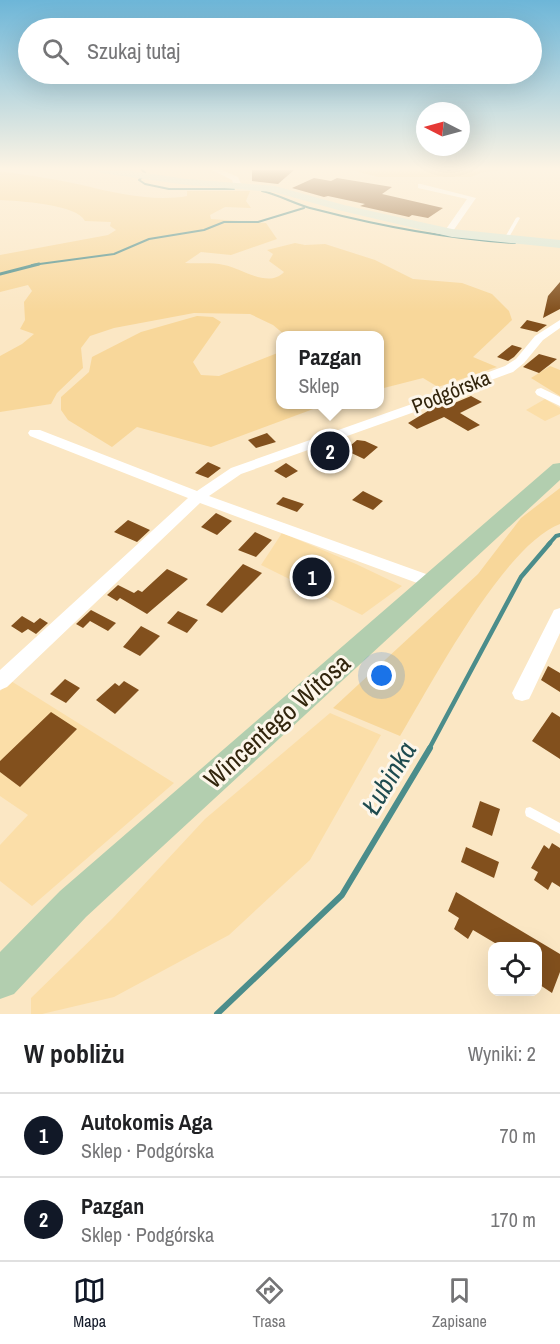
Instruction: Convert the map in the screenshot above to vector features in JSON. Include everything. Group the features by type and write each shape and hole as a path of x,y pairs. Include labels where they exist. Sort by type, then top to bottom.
{"main road":[{"name":"Wincentego Witosa","path":"0,980 73,904 560,469"}],"street":[{"path":"383,217 448,232 560,244"},
{"path":"448,232 457,217"},
{"name":"Podgórska","path":"0,682 198,497 236,471 416,407 452,390 509,369 520,361 539,338 560,323"},
{"path":"541,392 560,402"},
{"path":"35,433 198,497 434,583"},
{"path":"522,693 560,615"}],"lane":[{"path":"506,239 518,218"},
{"path":"530,812 560,829"}],"shaded area":[{"path":"82,217 211,217 266,223 277,239 231,255 201,252 185,263 219,264 263,278 278,277 284,272 269,261 273,254 267,250 295,243 325,244 375,260 413,279 462,283 492,294 509,311 512,320 473,357 497,367 438,387 423,378 384,388 384,331 280,331 250,314 194,313 114,328 90,336 81,348 83,368 57,393 51,404 0,412 0,356 22,344 34,334 20,329 25,320 24,302 32,291 28,285 0,292 0,255 108,235 116,230 110,226 111,222 85,221"},
{"path":"197,316 213,317 221,322 193,362 201,375 219,376 276,354 276,409 313,409 211,447 137,427 112,447 68,420 61,410 61,397 89,372 92,357 141,332"},
{"path":"550,366 560,370 560,396 531,378"},
{"path":"545,399 560,408 560,414 545,421 526,410"},
{"path":"560,488 560,524 538,537 493,586 450,651 400,736 333,708 478,574 521,518"},
{"path":"282,533 402,586 362,615 261,565"},
{"path":"11,681 174,783 32,906 0,881 0,845 28,815 0,796 0,691"},
{"path":"330,713 381,735 310,860 229,935 114,997 42,1014 31,1014 31,998 112,919 205,819"}],"building":[{"path":"560,282 560,309 543,318 548,296"},
{"path":"527,320 547,325 537,332 520,328"},
{"path":"512,345 522,348 514,357 508,361 497,357"},
{"path":"539,354 557,359 539,373 523,367"},
{"path":"471,396 482,402 460,413 480,425 468,431 444,417 417,429 408,423 446,400 452,404"},
{"path":"267,433 276,442 256,448 248,440"},
{"path":"357,440 378,447 364,459 345,450"},
{"path":"328,446 345,456 328,466 311,456"},
{"path":"208,462 221,468 208,478 195,473"},
{"path":"286,463 298,471 286,478 274,471"},
{"path":"363,491 383,501 373,510 352,500"},
{"path":"283,497 304,504 297,512 276,504"},
{"path":"216,513 232,521 217,535 201,527"},
{"path":"128,520 150,530 137,542 114,532"},
{"path":"255,532 272,540 256,557 238,550"},
{"path":"243,564 262,573 222,613 206,605"},
{"path":"167,569 188,579 147,614 120,598 117,601 107,595 118,585 134,593 138,590 142,592"},
{"path":"91,610 116,623 108,631 90,621 83,628 76,624"},
{"path":"178,611 198,620 187,633 167,623"},
{"path":"22,616 34,623 40,618 48,623 36,634 28,629 22,633 11,626"},
{"path":"141,626 160,636 140,656 123,647"},
{"path":"548,666 560,673 560,692 541,680"},
{"path":"65,679 80,688 66,703 50,694"},
{"path":"124,681 139,690 115,714 96,700 115,683 119,686"},
{"path":"51,712 77,729 20,787 0,772 0,761"},
{"path":"552,712 560,717 560,759 532,741"},
{"path":"480,801 500,809 492,836 472,827"},
{"path":"552,843 560,848 560,887 552,882 548,890 534,880 538,872 531,868 544,845 549,849"},
{"path":"466,847 499,862 494,878 461,862"},
{"path":"456,892 540,942 493,942 473,930 468,939 454,929 459,918 448,911"},
{"path":"542,943 560,954 560,972 552,993 542,986"}],"waterway":[{"path":"39,264 114,254 149,239 204,230 224,222 258,222 273,217"},
{"path":"350,217 439,235 515,243"},
{"path":"0,274 39,264"},
{"path":"32,265 39,264"},
{"name":"Łubinka","path":"548,545 560,535"},
{"name":"Łubinka","path":"429,749 521,577 550,543"},
{"name":"Łubinka","path":"217,1014 342,895 430,748"}],"place":[{"name":"Pazgan","path":"330,451"},
{"name":"Autokomis Aga","path":"312,577"}]}
